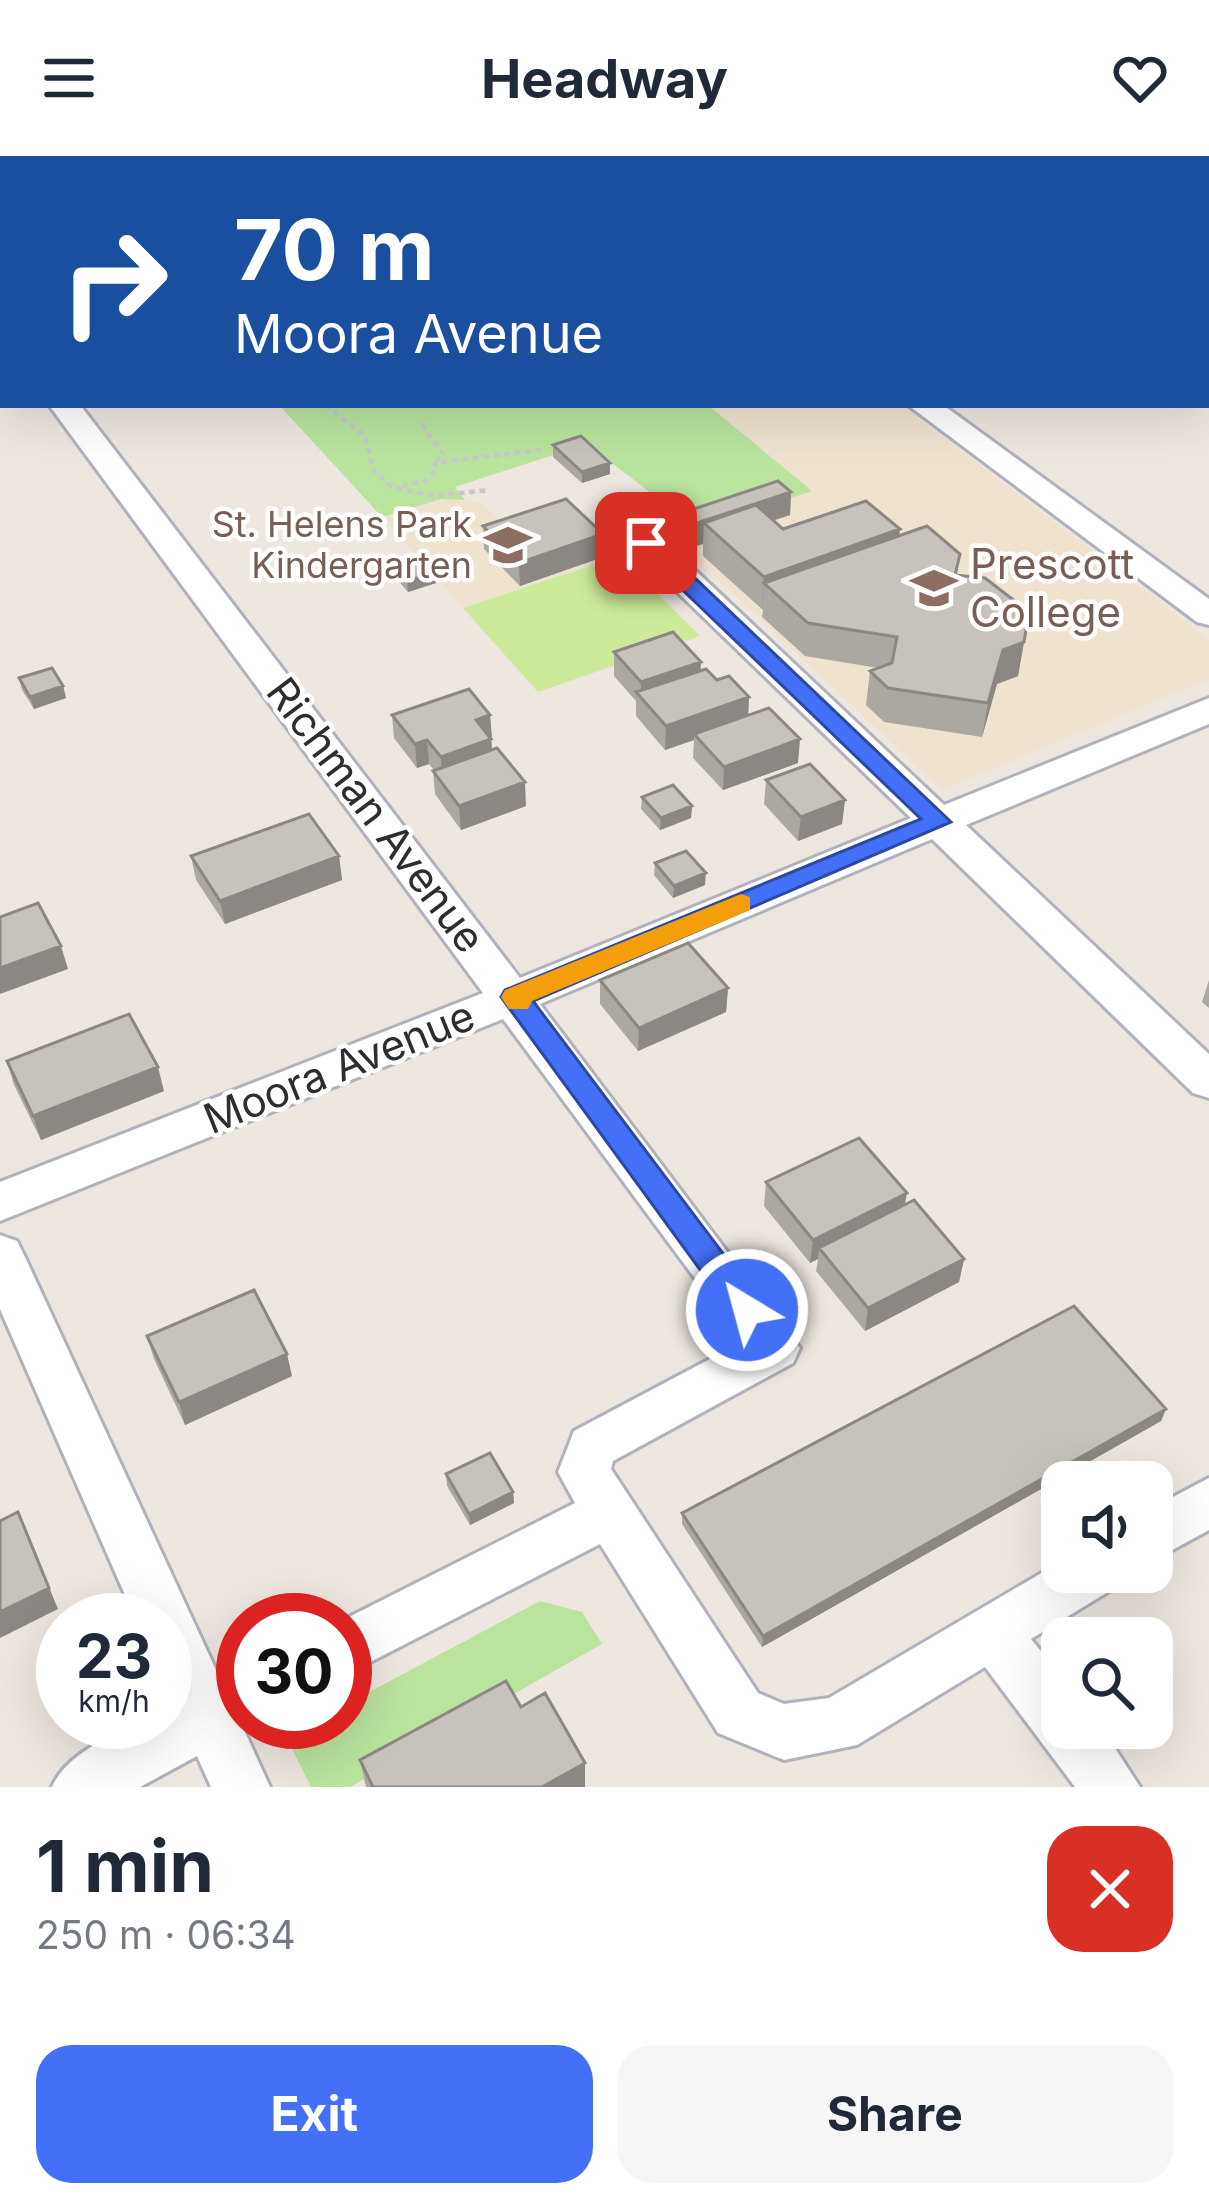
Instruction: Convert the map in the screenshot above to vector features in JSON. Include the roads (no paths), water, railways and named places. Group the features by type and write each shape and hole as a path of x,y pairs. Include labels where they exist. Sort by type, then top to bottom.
{"street":[{"name":"Richman Avenue","path":"66,408 515,997 775,1348 592,1447 584,1472 610,1513"},
{"path":"927,408 1209,615"},
{"path":"614,512 1209,1081"},
{"name":"Moora Avenue","path":"0,1202 515,997 1209,710"},
{"path":"0,1255 152,1593"},
{"path":"1173,1523 1209,1502"},
{"path":"372,1634 610,1513 738,1713 784,1732 837,1725 1057,1593"},
{"path":"992,1632 1041,1695"},
{"path":"192,1660 216,1695"},
{"path":"81,1787 216,1714"},
{"path":"234,1749 241,1787"},
{"path":"1082,1749 1111,1787"}],"place":[{"name":"St. Helens Park Kindergarten","path":"508,545"},
{"name":"Prescott College","path":"934,588"}]}
